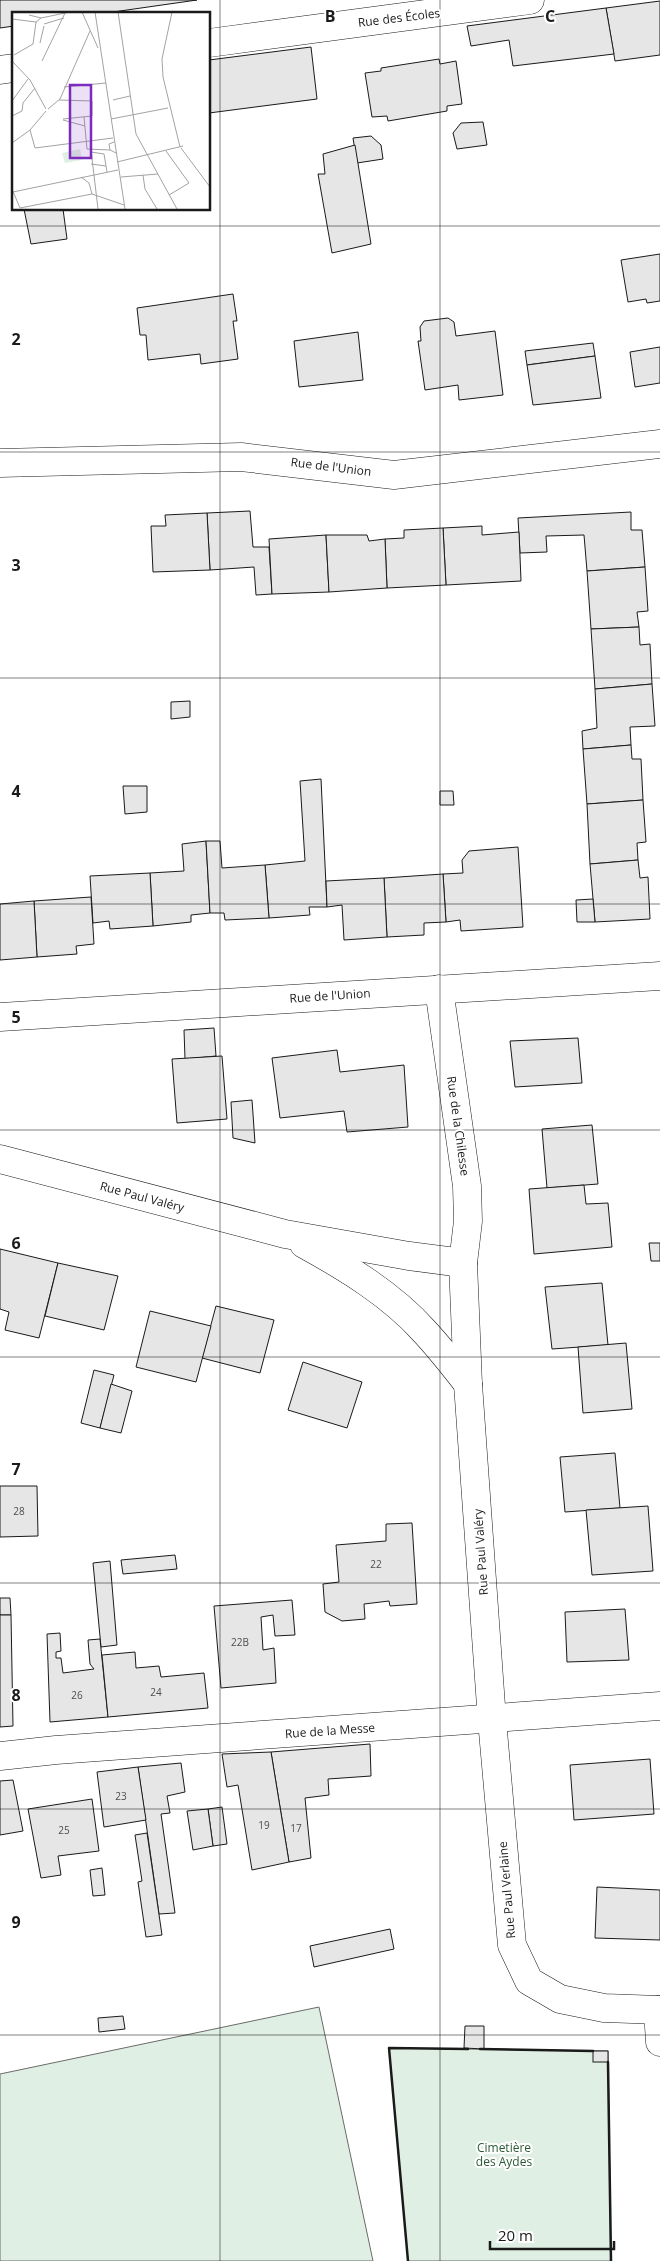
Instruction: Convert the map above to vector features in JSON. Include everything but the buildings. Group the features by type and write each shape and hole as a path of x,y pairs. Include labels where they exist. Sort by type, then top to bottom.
{"street":[{"name":"Rue des Écoles","path":"210,42 530,0"},
{"name":"Rue de l'Union","path":"0,463 241,457 394,475 660,444"},
{"name":"Rue de l'Union","path":"0,1017 660,976"},
{"name":"Rue de la Chilesse","path":"439,989 467,1186 468,1222 463,1263"},
{"name":"Rue Paul Valéry","path":"0,1160 285,1234 409,1256 463,1263 468,1384 492,1720"},
{"name":"Rue Paul Valéry","path":"285,1234 335,1261 383,1295 423,1329 468,1384"},
{"name":"Rue de la Messe","path":"0,1756 56,1750 492,1720 660,1706"},
{"name":"Rue Paul Verlaine","path":"492,1720 512,1945 529,1981 560,1999 604,2008 659,2010"},
{"path":"659,2010 660,2042"}],"green space":[{"path":"319,2007 373,2261 0,2261 0,2074"},
{"name":"Cimetière des Aydes","path":"389,2048 608,2051 611,2261 408,2261"}],"wall":[{"path":"408,2261 389,2048 468,2049"},
{"path":"480,2049 593,2051"},
{"path":"608,2062 611,2261"}]}
